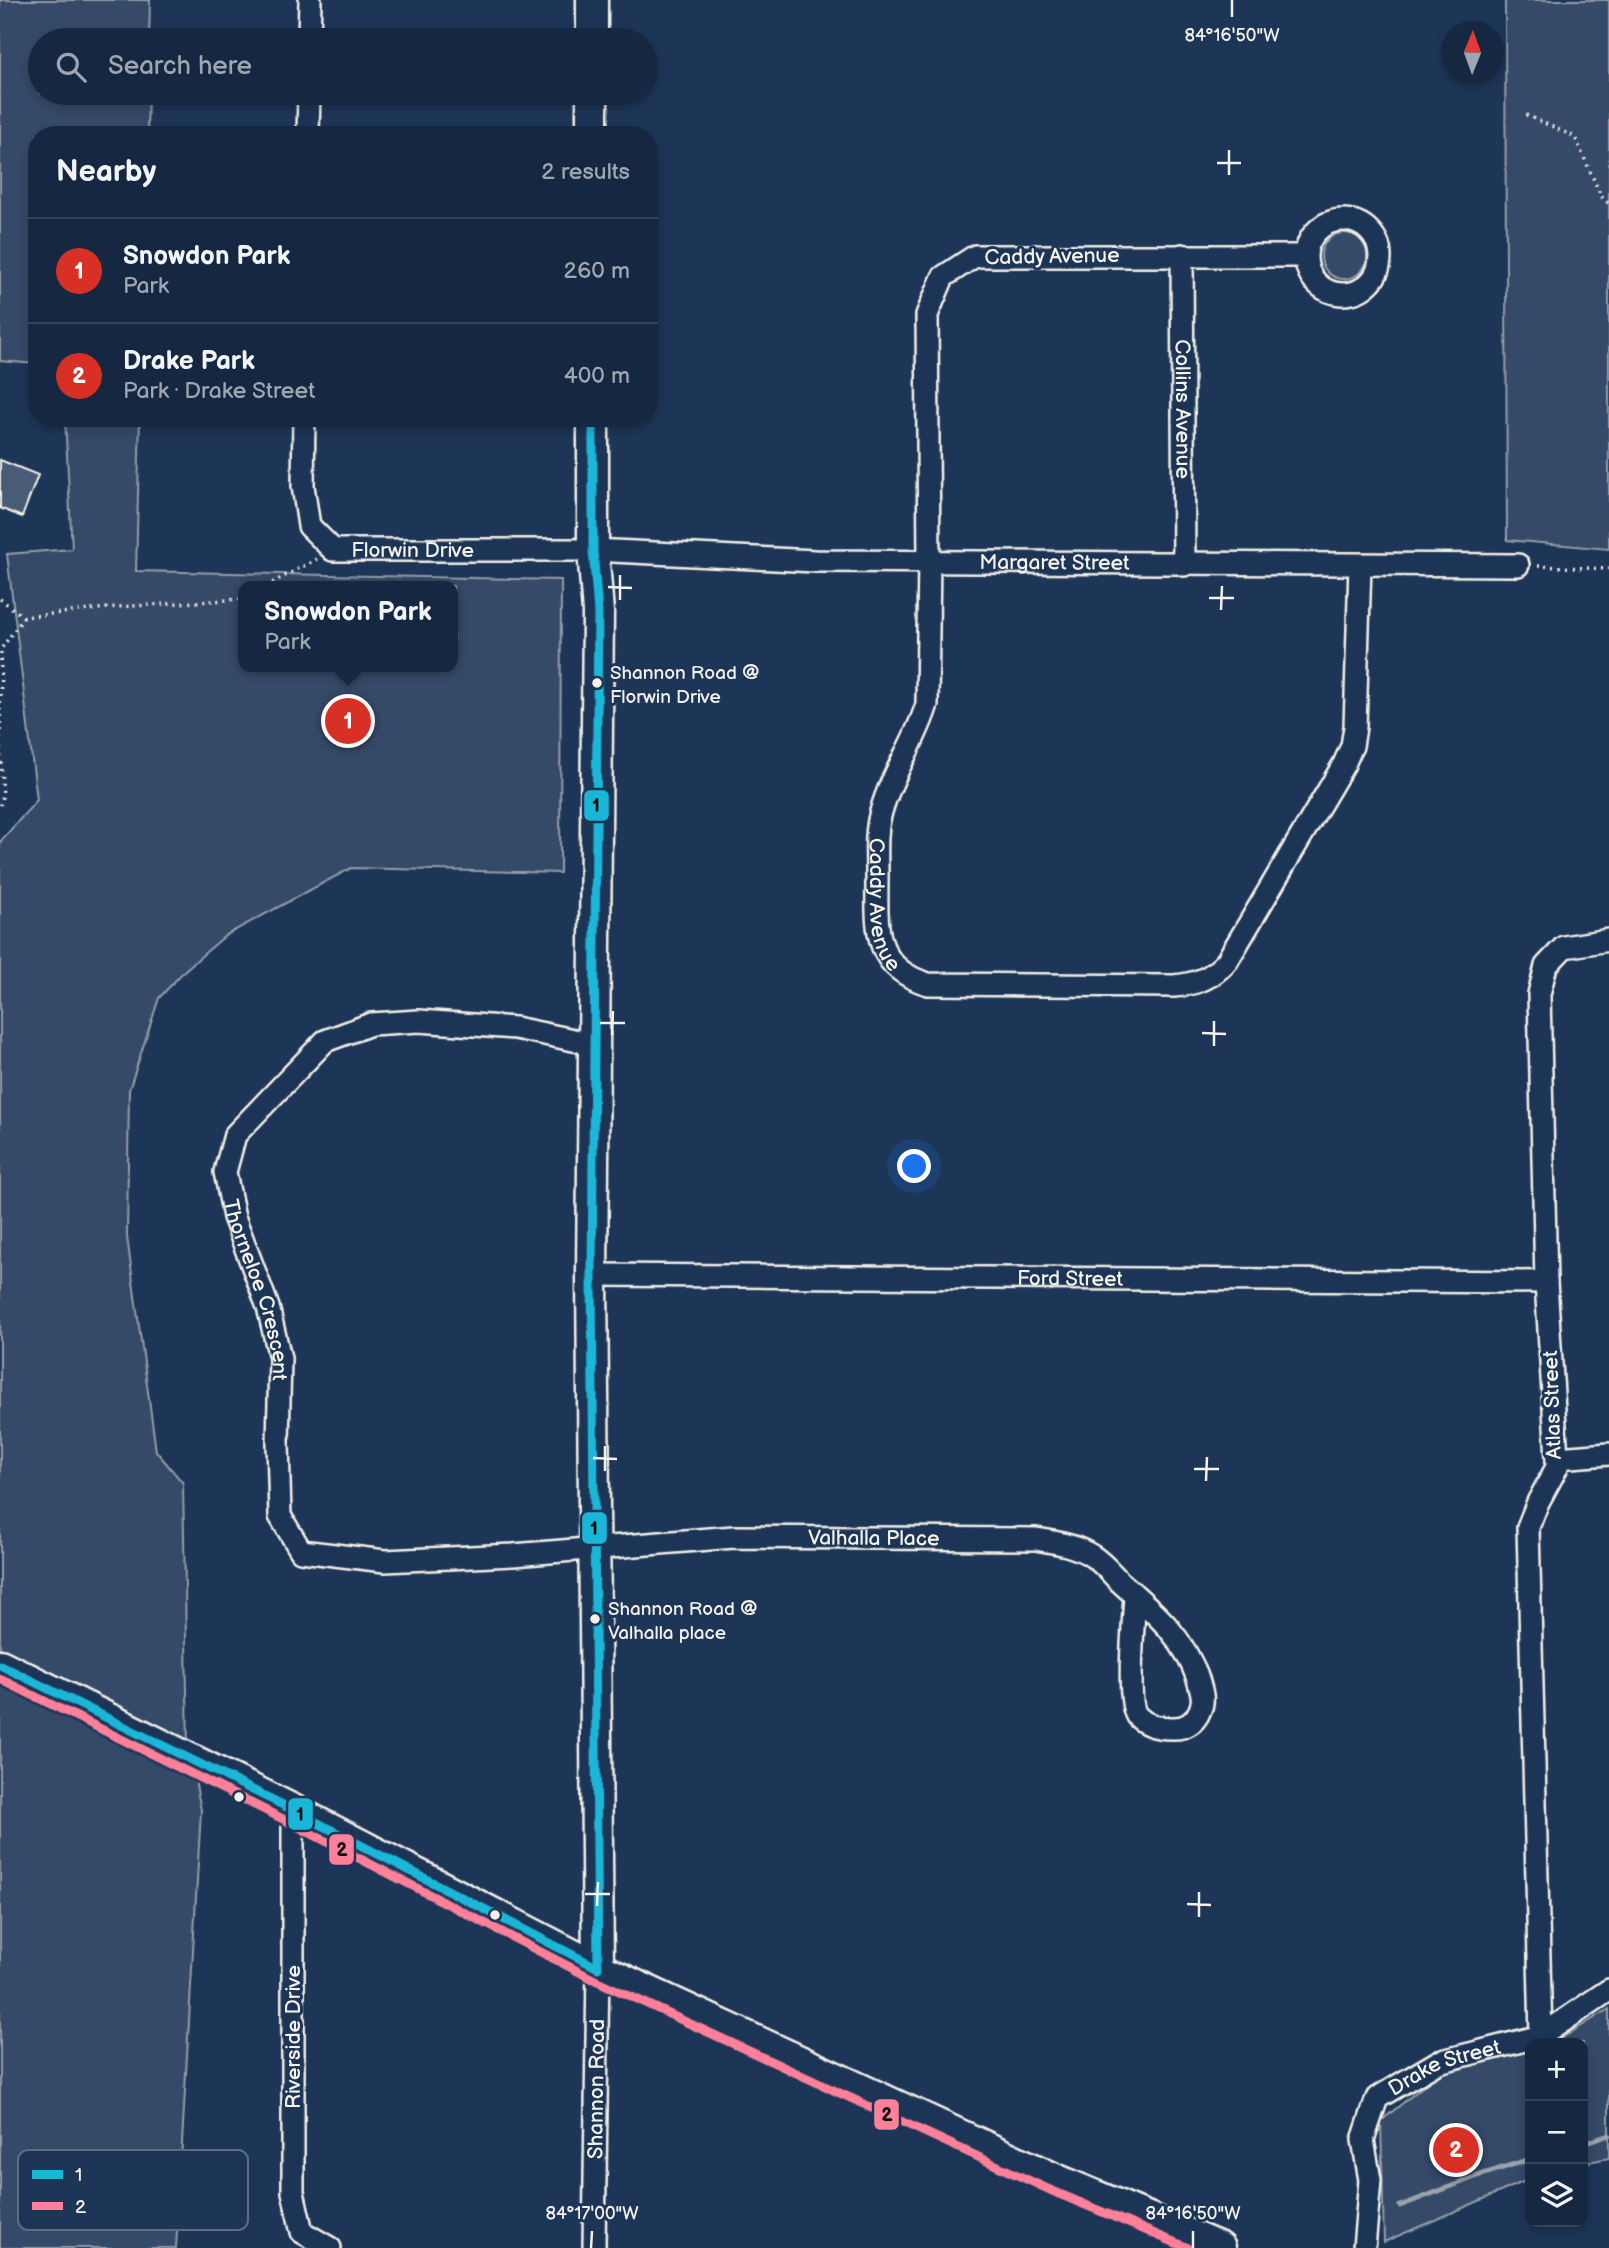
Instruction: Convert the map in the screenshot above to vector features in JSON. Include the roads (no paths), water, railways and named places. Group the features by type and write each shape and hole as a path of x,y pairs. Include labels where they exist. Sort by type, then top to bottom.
{"street":[{"path":"309,28 310,0"},
{"path":"592,0 592,28"},
{"path":"308,126 309,105"},
{"path":"592,105 592,126"},
{"name":"Collins Avenue","path":"1182,255 1184,565"},
{"name":"Caddy Avenue","path":"1305,256 975,256 943,277 927,315 927,704 921,725 881,810 877,828 879,938 887,956 899,971 928,984 1174,986 1193,985 1218,971 1227,961 1345,764 1352,746 1355,727 1360,565"},
{"name":"Florwin Drive","path":"304,427 303,486 309,526 333,550 593,550"},
{"name":"Shannon Road","path":"593,427 593,550 598,612 592,1275 598,1968 594,2248"},
{"name":"Margaret Street","path":"593,550 816,561 1518,565"},
{"name":"Atlas Street","path":"1541,2036 1528,1527 1557,1467 1557,1458 1546,1282 1539,994 1546,966 1564,947 1609,940"},
{"name":"Thorneloe Crescent","path":"593,1044 514,1028 419,1021 371,1024 325,1041 235,1135 225,1172 234,1217 268,1307 280,1358 280,1516 301,1551 385,1561 593,1549"},
{"name":"Ford Street","path":"592,1275 1546,1282"},
{"path":"1557,1458 1609,1454"},
{"name":"Valhalla Place","path":"593,1549 734,1537 1036,1539 1064,1544 1092,1556 1135,1595 1170,1627 1191,1660 1203,1694 1201,1709 1192,1724 1179,1729 1148,1725 1136,1714 1133,1702 1132,1655 1135,1595"},
{"path":"0,1665 293,1810 598,1968 1055,2179 1220,2248"},
{"name":"Riverside Drive","path":"293,1810 293,2192 302,2232 330,2248"},
{"name":"Drake Street","path":"1364,2248 1370,2180 1363,2140 1377,2098 1438,2062 1541,2036 1609,1990"}],"waterway":[{"path":"1588,2142 1609,2135"},
{"path":"1400,2206 1525,2161"}],"place":[{"name":"Shannon Road @ Florwin Drive","path":"597,683"},
{"name":"Snowdon Park","path":"348,721"},
{"name":"Shannon Road @ Valhalla place","path":"595,1619"},
{"name":"Drake Park","path":"1456,2150"}]}
